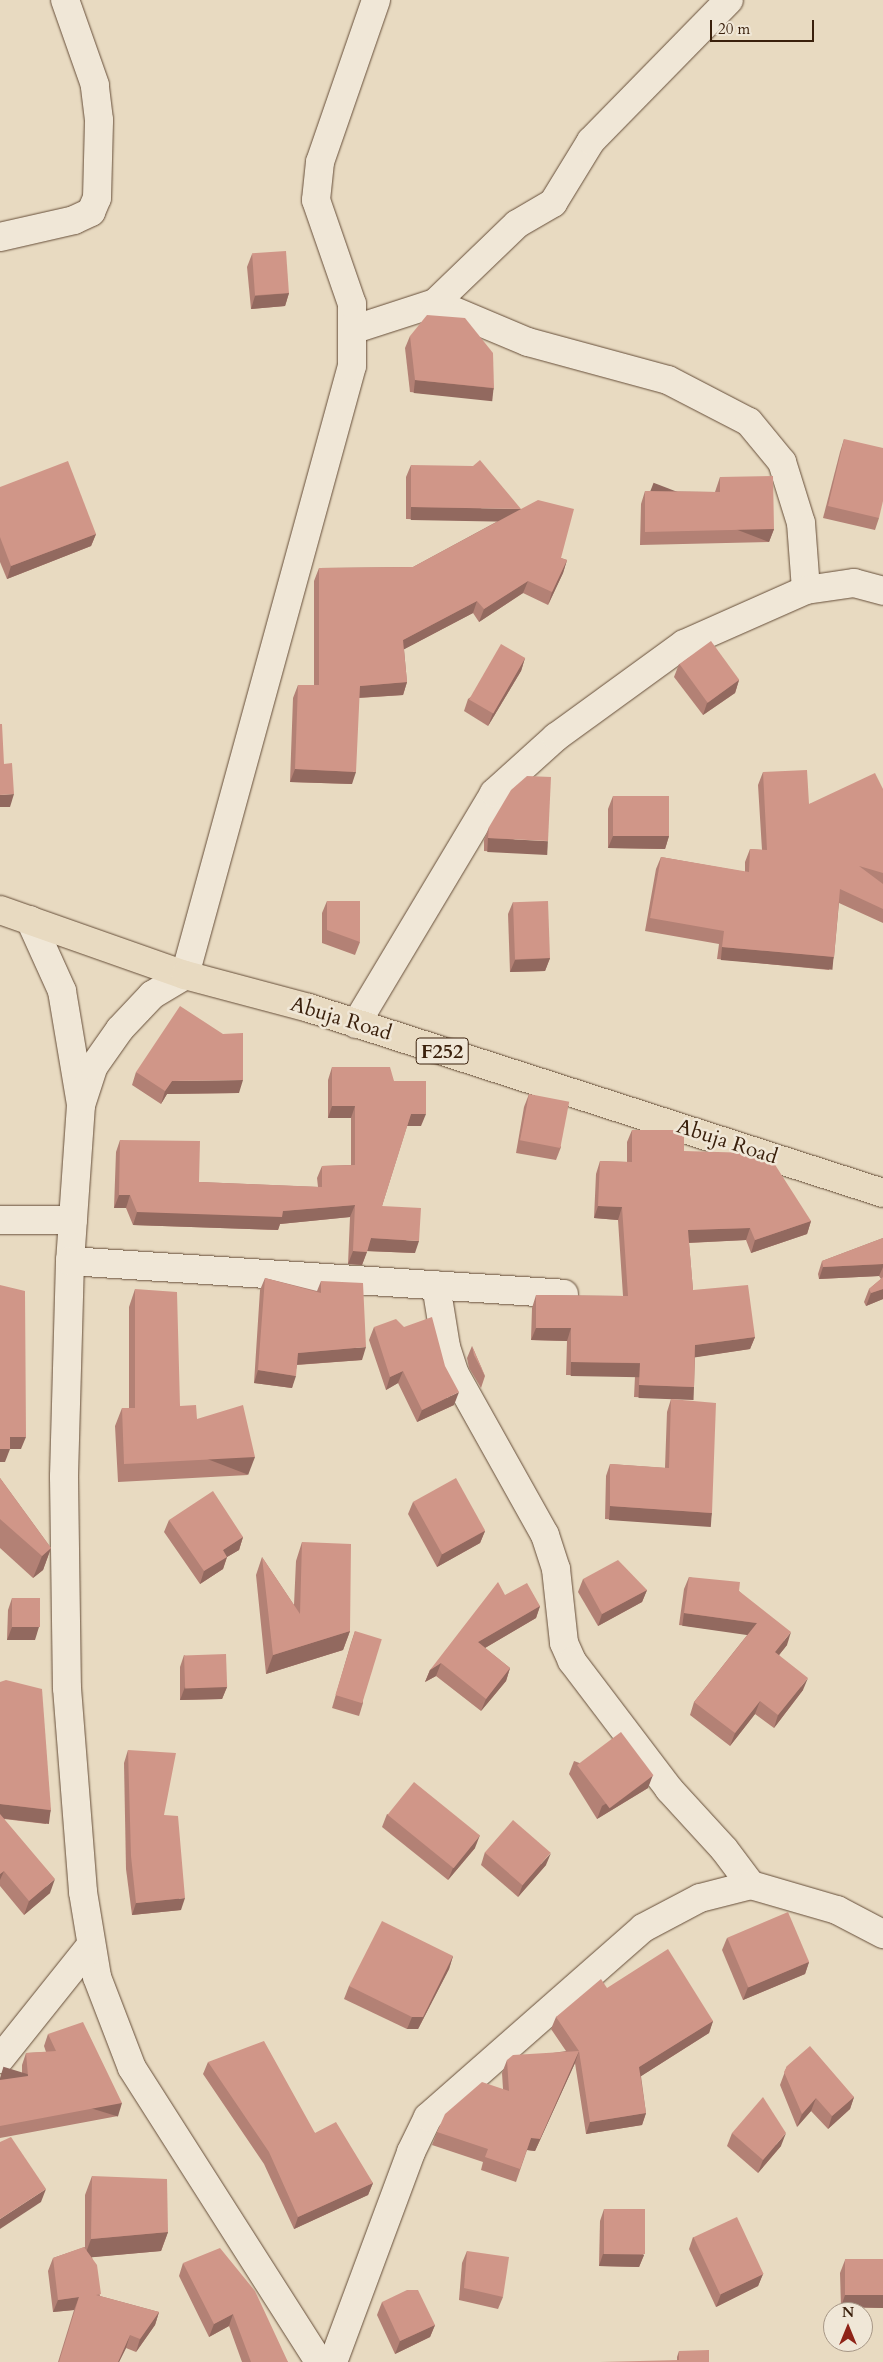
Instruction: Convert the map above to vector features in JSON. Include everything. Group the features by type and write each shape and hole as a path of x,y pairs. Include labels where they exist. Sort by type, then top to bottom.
{"main road":[{"name":"Abuja Road","path":"0,910 186,975 356,1024 883,1193"}],"street":[{"path":"0,237 74,220 91,212 97,198 100,120 95,85 65,0"},
{"path":"81,1105 94,1066 120,1029 152,995 186,975 352,366 352,304 316,200 320,162 376,0"},
{"path":"352,330 435,303 517,224 553,202 591,141 729,0"},
{"path":"435,303 528,342 668,380 749,422 782,462 801,523 806,590"},
{"path":"356,1024 494,793 556,737 684,644 806,590 854,583 883,591"},
{"path":"30,920 62,991 81,1105 70,1261 64,1477 67,1688 83,1892 97,1977 132,2068 319,2362"},
{"path":"0,1220 72,1220"},
{"path":"70,1261 564,1294"},
{"path":"436,1285 446,1347 455,1374 546,1535 556,1569 564,1642 572,1661 669,1788 724,1849 751,1886"},
{"path":"333,2362 411,2152 428,2117 643,1928 700,1898 751,1886 837,1910 883,1934"},
{"path":"0,2059 92,1946"}],"building":[{"path":"286,251 289,293 255,295 252,253"},
{"path":"427,315 465,318 493,353 494,388 415,380 410,336"},
{"path":"844,439 883,448 883,501 879,518 828,506"},
{"path":"480,460 521,509 411,507 411,465 473,466"},
{"path":"68,461 96,534 11,566 0,537 0,487"},
{"path":"773,476 774,529 645,532 645,491 720,492 720,477"},
{"path":"538,500 574,509 561,558 567,560 552,592 528,581 484,609 477,601 403,640 407,682 360,686 356,772 295,769 298,685 319,685 319,568 413,567"},
{"path":"711,641 739,680 708,703 679,664"},
{"path":"501,644 525,658 493,713 469,699"},
{"path":"0,724 2,724 4,764 12,763 14,794 0,795"},
{"path":"807,770 809,804 875,773 883,789 883,873 859,866 883,884 883,909 840,889 834,957 722,947 724,931 650,918 661,857 749,872 750,849 767,850 763,772"},
{"path":"527,776 551,777 548,841 488,838 489,827 511,790"},
{"path":"613,796 669,796 669,836 613,836"},
{"path":"327,901 360,901 360,942 327,930"},
{"path":"548,901 550,958 515,959 513,902"},
{"path":"180,1006 223,1034 243,1033 243,1080 172,1081 165,1091 136,1072"},
{"path":"332,1067 390,1067 394,1081 426,1081 426,1114 411,1114 382,1206 421,1208 419,1241 371,1238 367,1252 353,1251 355,1205 283,1211 282,1217 137,1212 130,1195 119,1195 120,1140 200,1141 199,1182 322,1187 322,1166 355,1165 355,1106 332,1106"},
{"path":"529,1094 569,1102 560,1148 520,1140"},
{"path":"632,1130 681,1130 684,1131 684,1151 751,1153 772,1160 811,1221 755,1240 750,1228 688,1230 693,1290 748,1285 755,1337 695,1345 694,1387 639,1385 640,1363 571,1362 571,1328 536,1328 536,1295 628,1296 622,1207 598,1206 600,1161 632,1162"},
{"path":"883,1238 883,1264 823,1267 822,1261"},
{"path":"883,1277 883,1289 871,1293 869,1289"},
{"path":"265,1278 321,1293 321,1281 363,1283 366,1347 298,1353 296,1376 258,1370"},
{"path":"0,1285 25,1291 26,1437 10,1437 10,1449 0,1449"},
{"path":"135,1289 177,1292 180,1406 196,1405 197,1419 243,1405 255,1457 124,1464 122,1408 135,1408"},
{"path":"432,1317 445,1366 459,1392 422,1410 403,1371 390,1377 374,1327 396,1319 404,1327"},
{"path":"472,1346 485,1376 474,1355"},
{"path":"671,1399 716,1403 712,1513 610,1506 610,1464 669,1468"},
{"path":"0,1478 51,1548 42,1556 0,1519"},
{"path":"456,1478 485,1530 442,1554 413,1502"},
{"path":"213,1491 243,1537 223,1550 227,1557 204,1571 169,1520"},
{"path":"302,1542 351,1544 350,1631 273,1655 262,1557 300,1614"},
{"path":"618,1560 647,1590 602,1614 583,1579"},
{"path":"689,1577 740,1582 739,1591 791,1632 775,1652 808,1678 778,1715 760,1701 735,1733 694,1702 757,1623 684,1613"},
{"path":"498,1582 505,1595 527,1583 540,1606 478,1642 510,1668 486,1699 441,1663 430,1670"},
{"path":"12,1598 40,1598 40,1627 12,1627"},
{"path":"355,1631 382,1639 362,1703 335,1695"},
{"path":"226,1654 227,1687 185,1688 184,1655"},
{"path":"6,1680 42,1689 51,1810 0,1804 0,1682"},
{"path":"621,1732 653,1775 610,1808 577,1765"},
{"path":"128,1750 176,1753 164,1815 178,1816 185,1898 136,1903 131,1856"},
{"path":"414,1782 480,1835 454,1868 388,1815"},
{"path":"0,1814 55,1879 29,1901 4,1871 0,1874"},
{"path":"513,1820 551,1853 523,1885 485,1852"},
{"path":"788,1912 809,1962 748,1987 727,1938"},
{"path":"382,1921 453,1956 423,2017 412,2017 349,1986"},
{"path":"668,1949 713,2021 639,2067 646,2113 590,2122 579,2051 556,2017 601,1979 607,1988"},
{"path":"83,2022 122,2103 0,2126 0,2080 28,2076 26,2053 56,2051 48,2034"},
{"path":"264,2041 315,2133 336,2122 373,2183 298,2217 269,2152 208,2062"},
{"path":"810,2046 854,2097 832,2116 816,2098 802,2114 784,2072 787,2066"},
{"path":"579,2051 540,2139 531,2138 520,2169 485,2157 488,2149 437,2132 445,2114 482,2082 509,2091 507,2060 513,2055"},
{"path":"763,2097 786,2133 763,2160 732,2133"},
{"path":"11,2137 46,2189 0,2219 0,2142"},
{"path":"92,2176 167,2179 168,2232 91,2239"},
{"path":"604,2209 645,2209 645,2254 604,2254"},
{"path":"737,2217 764,2274 720,2294 693,2237"},
{"path":"84,2247 97,2265 101,2294 96,2295 159,2312 140,2339 130,2335 118,2362 59,2362 79,2297 58,2300 53,2258"},
{"path":"220,2248 255,2291 288,2362 251,2362 233,2314 214,2324 183,2263"},
{"path":"467,2251 509,2257 503,2297 464,2288"},
{"path":"845,2259 883,2259 883,2295 845,2295"},
{"path":"407,2290 418,2290 435,2325 400,2341 382,2302"},
{"path":"709,2350 709,2362 600,2362 679,2360 679,2351"}]}
